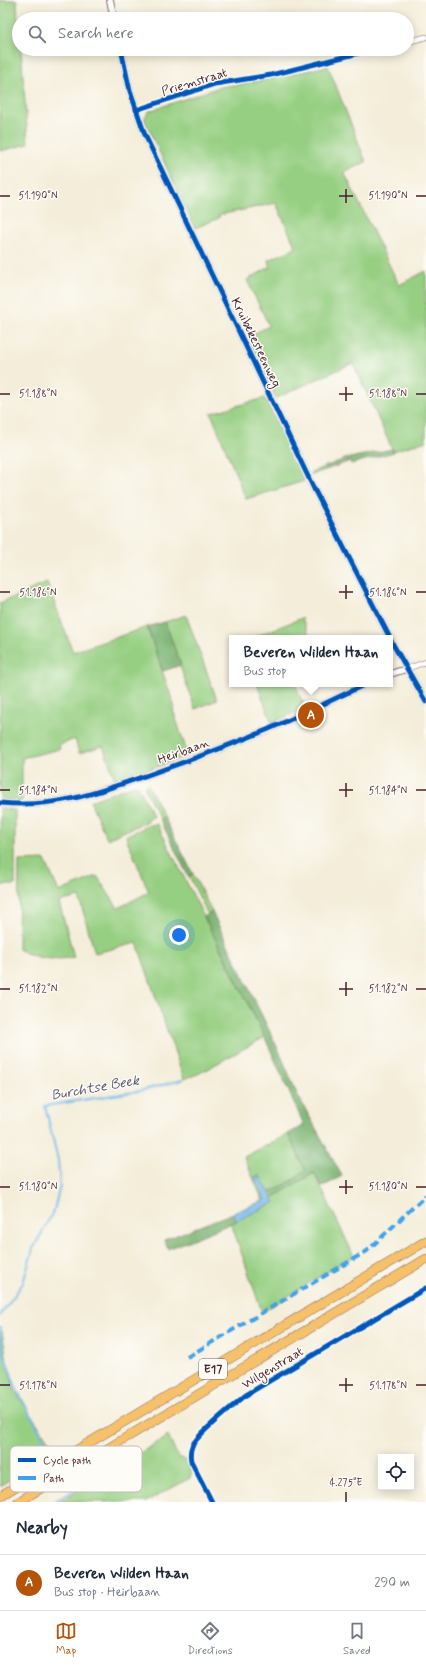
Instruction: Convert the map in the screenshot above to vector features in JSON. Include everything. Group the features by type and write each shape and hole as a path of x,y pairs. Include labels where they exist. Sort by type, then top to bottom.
{"highway":[{"name":"E17","path":"84,1446 426,1241"},
{"name":"E17","path":"112,1446 426,1259"},
{"name":"E17","path":"0,1496 10,1490"},
{"name":"E17","path":"18,1502 35,1492"}],"street":[{"path":"110,0 113,12"},
{"path":"414,40 426,37"},
{"name":"Kruibekesteenweg","path":"123,56 136,110 145,135 314,489 388,635"},
{"name":"Priemstraat","path":"136,110 215,84 271,75 347,56"},
{"name":"Kruibekesteenweg","path":"393,644 406,670 426,702"},
{"path":"393,673 426,662"},
{"name":"Heirbaan","path":"0,803 40,805 56,803 102,791 271,728 360,687"},
{"name":"Wilgenstraat","path":"212,1502 191,1461 190,1454 192,1445 201,1435 246,1395 426,1288"}],"green space":[{"path":"0,0 17,0 17,12 12,12 12,56 22,56 28,144 0,151"},
{"path":"328,66 366,162 344,172 399,285 426,271 426,441 393,451 353,363 276,398 247,337 269,326 247,280 270,267 268,260 296,248 276,203 219,215 219,218 195,228 144,119 149,111 220,87 265,80"},
{"path":"265,398 304,481 246,499 211,413"},
{"path":"392,449 394,452 351,464 350,461 312,475 311,472 345,459"},
{"path":"47,583 73,652 147,627 175,708 173,710 188,755 116,782 103,746 79,753 75,739 59,745 60,749 22,758 22,802 0,799 0,603"},
{"path":"186,615 217,700 195,709 165,622"},
{"path":"302,618 309,635 260,635"},
{"path":"165,622 181,665 163,671 147,627"},
{"path":"258,687 296,687 305,708 272,723"},
{"path":"134,785 138,786 153,816 146,822 107,839 90,801"},
{"path":"148,785 164,817 160,819 144,787"},
{"path":"0,808 15,810 15,885 0,885"},
{"path":"164,817 193,874 188,876 160,819"},
{"path":"157,824 265,1037 198,1074 184,1079 137,943 95,953 79,897 59,902 74,957 52,959 38,957 18,949 19,861 45,860 59,892 97,876 118,908 149,892 126,837 127,835 150,825"},
{"path":"193,874 212,912 208,915 189,876"},
{"path":"212,912 280,1053 297,1094 342,1176 322,1187 314,1173 272,1198 269,1193 290,1182 305,1170 288,1134 304,1125 261,1029 204,917"},
{"path":"288,1134 306,1170 290,1182 269,1193 259,1175 255,1177 265,1200 263,1201 244,1157"},
{"path":"314,1173 354,1256 262,1312 231,1223 274,1202 272,1198"},
{"path":"233,1213 237,1221 168,1249 164,1240"},
{"path":"2,1331 7,1361 15,1391 52,1446 10,1446 10,1479 0,1486 0,1332"},
{"path":"168,1436 178,1457 190,1464 190,1478 146,1502 58,1502 75,1492 142,1492 142,1452"}],"water":[{"path":"259,1175 275,1202 237,1221 233,1213 265,1200 255,1177"}],"waterway":[{"name":"Burchtse Beek","path":"0,1316 23,1283 33,1249 54,1210 60,1186 58,1160 45,1106 139,1091 182,1080"},
{"name":"Burchtse Beek","path":"0,1327 5,1357 17,1390 45,1441"},
{"name":"Burchtse Beek","path":"53,1502 70,1492"}],"marked path":[{"path":"187,1357 367,1251 426,1195"}],"cycle path":[{"path":"122,56 130,91 145,135 314,489 388,635"},
{"path":"136,110 215,84 271,75 347,56"},
{"path":"393,644 426,702"},
{"path":"0,803 22,804 62,801 119,785 255,735 360,687"},
{"path":"212,1502 191,1461 192,1446 201,1434 246,1395 426,1288"}],"place":[{"name":"Beveren Wilden Haan","path":"311,715"}]}
